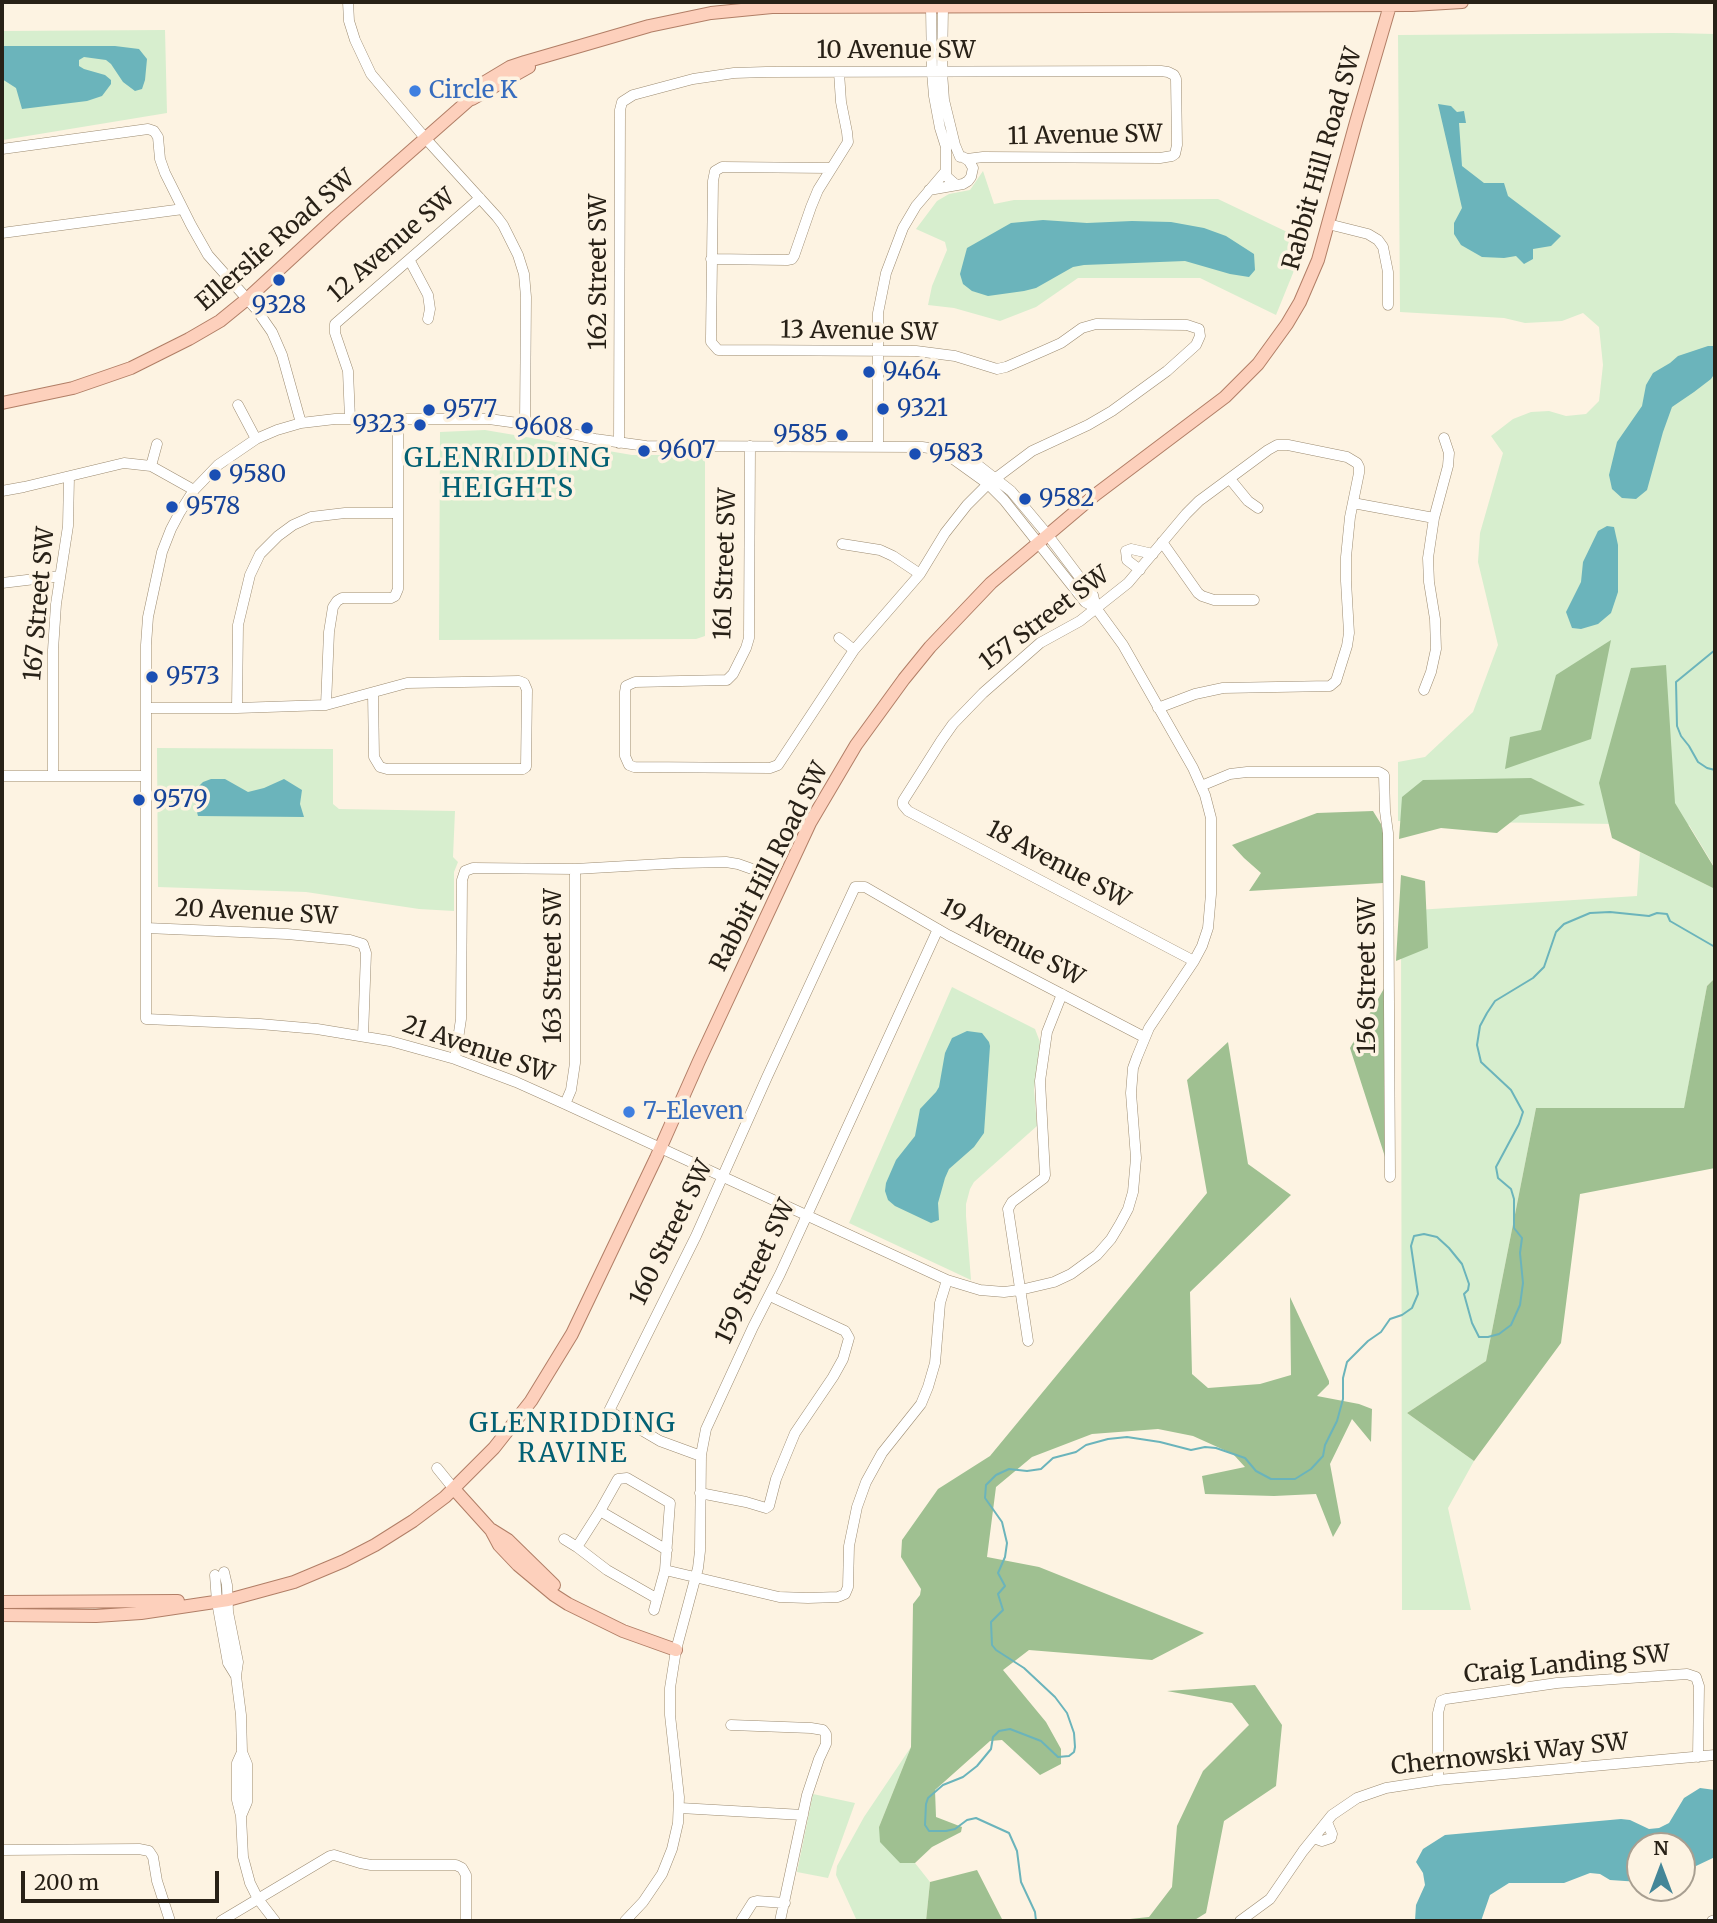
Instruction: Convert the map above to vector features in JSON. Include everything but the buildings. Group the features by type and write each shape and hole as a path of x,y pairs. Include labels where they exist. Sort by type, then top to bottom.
{"main road":[{"name":"Ellerslie Road SW","path":"4,402 73,388 131,368 189,339 219,321 247,299 469,100 548,56 649,26 711,13 772,7 1462,2"},
{"name":"Rabbit Hill Road SW","path":"2,1615 117,1615 223,1601 294,1582 344,1561 405,1526 454,1489 494,1448 519,1418 572,1334 810,823 856,745 930,647 991,583 1125,472 1224,397 1258,364 1300,302 1318,260 1391,3"},
{"path":"454,1489 491,1530 499,1545 535,1580 568,1604 623,1631 676,1650"},
{"name":"Rabbit Hill Road SW","path":"2,1602 223,1601"},
{"path":"35,1617 40,1609 109,1607 127,1602"}],"street":[{"path":"348,2 349,21 355,40 371,74 503,225 518,255 524,274 526,297 525,424"},
{"path":"937,6 937,113 946,147 948,180 956,184"},
{"name":"10 Avenue SW","path":"622,102 665,85 723,75 766,72 1161,71 1174,75 1177,86 1175,154"},
{"path":"830,168 722,167 715,171 712,259 792,259 811,207 830,168 848,142 839,72"},
{"path":"929,190 965,183 973,173 972,165 955,145 937,72"},
{"name":"162 Street SW","path":"619,443 622,102"},
{"path":"2,149 148,129 154,131 158,137 160,159 165,173 208,255 256,309 272,332 282,355 301,423"},
{"name":"11 Avenue SW","path":"964,158 1168,158 1175,154"},
{"path":"878,446 878,313 886,273 903,228 916,206 954,158 964,158"},
{"name":"11 Avenue SW","path":"973,173 995,159"},
{"name":"12 Avenue SW","path":"350,419 348,371 334,328 337,321 410,261 480,198"},
{"path":"2,233 183,209"},
{"path":"1328,224 1368,234 1378,240 1383,247 1388,272 1388,305"},
{"name":"13 Avenue SW","path":"712,259 711,342 718,350 916,351 941,353 997,369 1043,351 1082,328 1096,324 1187,325 1199,329 1200,336 1196,345 1167,371 1112,411 1041,446 992,481"},
{"path":"410,261 428,295 428,319"},
{"path":"238,405 256,439"},
{"name":"21 Avenue SW","path":"350,419 476,419 525,424 646,446 922,447 963,457 992,481 1004,500 1043,538 1085,602 1096,608 1123,645 1201,786 1210,818 1210,906 1205,936 1194,961 1144,1037 1137,1056 1132,1080 1136,1170 1133,1192 1124,1217 1105,1247 1071,1274 1054,1282 1003,1292 980,1290 947,1280 516,1082 455,1059 390,1041 280,1025 146,1019 147,631 157,572 171,529 194,491 218,465 256,439 301,423 350,419"},
{"path":"326,705 327,650 333,607 342,598 395,596 398,585 398,419"},
{"path":"1424,690 1432,672 1436,649 1435,619 1428,572 1434,518 1448,466 1449,453 1444,438"},
{"path":"151,466 157,444"},
{"name":"157 Street SW","path":"903,805 904,798 929,757 953,724 982,693 1040,643 1072,626 1128,583 1186,514 1268,450 1277,445 1288,445 1347,457 1357,463 1359,473 1353,503"},
{"name":"161 Street SW","path":"750,446 749,638 742,657 730,678 723,681 629,683 625,692 625,756 629,765 641,768 770,768 778,765 854,650"},
{"path":"2,491 124,463 151,466 194,491"},
{"name":"167 Street SW","path":"53,776 53,650 56,604 68,526 69,477"},
{"path":"1230,479 1248,501 1258,508"},
{"path":"839,638 854,650 920,573 967,505 992,481"},
{"path":"1158,708 1195,694 1223,688 1333,684 1347,646 1349,632 1346,556 1353,503 1434,518"},
{"path":"237,708 238,625 250,575 260,554 293,525 311,517 345,513 398,513"},
{"path":"951,525 960,533"},
{"path":"1163,542 1202,596 1214,600 1254,600"},
{"path":"842,544 880,550 920,573"},
{"name":"157 Street SW","path":"1140,570 1127,560 1126,551 1131,549 1153,554"},
{"path":"2,583 60,576"},
{"path":"146,708 326,705 407,683 524,683 527,698 526,767 387,769 380,766 374,757 373,693"},
{"name":"156 Street SW","path":"1201,786 1230,774 1247,772 1379,772 1384,775 1388,833 1390,1177"},
{"path":"2,776 146,776"},
{"name":"18 Avenue SW","path":"903,805 908,811 1194,961"},
{"path":"455,1059 461,1019 461,880 465,871 472,868 575,869 726,862 755,870"},
{"name":"163 Street SW","path":"565,1104 571,1090 575,1063 575,869"},
{"name":"19 Avenue SW","path":"860,886 1144,1037"},
{"name":"160 Street SW","path":"701,1456 660,1441 609,1411 696,1236 853,891 860,886"},
{"name":"20 Avenue SW","path":"146,928 287,933 363,944 366,953 363,1036"},
{"name":"159 Street SW","path":"625,1921 652,1890 668,1861 676,1837 680,1808 669,1698 672,1668 700,1551 701,1456 706,1429 938,929"},
{"path":"1028,1342 1008,1206 1045,1175 1040,1081 1047,1032 1062,994"},
{"path":"665,1570 779,1597 838,1597 847,1592 849,1546 866,1482 882,1453 921,1404 925,1395 935,1363 940,1303 947,1280"},
{"path":"700,1493 766,1508 769,1506 776,1479 795,1433 833,1377 848,1345 848,1334 840,1328 770,1296"},
{"path":"437,1468 454,1489"},
{"path":"577,1548 618,1479 627,1478 670,1503 665,1570 654,1610"},
{"path":"600,1511 667,1550"},
{"path":"564,1539 607,1570 656,1598"},
{"path":"219,1573 228,1663 236,1676 241,1715 242,1752 237,1763 237,1800 241,1816 243,1857 257,1899 275,1921"},
{"name":"Craig Landing SW","path":"1438,1780 1438,1713 1441,1701 1557,1683 1692,1675 1698,1680 1699,1686 1699,1757"},
{"path":"731,1725 811,1728 822,1730 826,1734 812,1778 780,1921"},
{"name":"Chernowski Way SW","path":"1240,1921 1270,1899 1332,1815 1357,1798 1386,1788 1438,1780 1715,1755"},
{"path":"680,1808 803,1815"},
{"path":"2,1850 149,1851 153,1857 170,1921"},
{"path":"221,1921 330,1856 339,1856 360,1863 379,1865 462,1868 466,1875 466,1921"},
{"path":"741,1921 749,1907 757,1900 785,1903"}],"green space":[{"path":"165,30 167,113 3,140 2,31"},
{"path":"1715,34 1715,868 1689,825 1398,821 1398,762 1425,757 1473,712 1498,645 1478,562 1480,533 1503,453 1491,436 1513,419 1531,412 1549,411 1566,416 1586,414 1599,401 1603,365 1599,327 1583,313 1562,321 1525,323 1504,318 1400,312 1398,35"},
{"path":"983,171 994,204 1014,200 1218,199 1306,241 1276,315 1200,278 1078,278 1036,307 1000,321 954,308 928,305 932,286 947,250 945,242 916,229 937,201 949,194 970,190"},
{"path":"485,430 632,455 705,455 705,636 696,639 439,640 440,432"},
{"path":"1611,640 1591,739 1505,769 1510,737 1541,730 1556,675"},
{"path":"1666,665 1675,803 1715,869 1715,889 1612,838 1599,783 1631,668"},
{"path":"157,748 333,749 333,804 339,809 455,811 453,857 458,862 454,872 454,911 419,909 306,892 158,887"},
{"path":"1531,778 1585,805 1520,815 1497,833 1441,828 1399,839 1402,797 1423,780"},
{"path":"1373,811 1383,833 1383,883 1249,891 1261,873 1232,845 1317,813"},
{"path":"1640,852 1715,889 1715,978 1707,986 1684,1109 1536,1108 1486,1361 1407,1413 1474,1461 1448,1508 1471,1610 1402,1610 1401,911 1637,896"},
{"path":"1401,875 1425,881 1428,948 1396,961"},
{"path":"1715,978 1715,1168 1580,1194 1561,1343 1474,1461 1407,1413 1486,1361 1536,1108 1684,1108 1707,986"},
{"path":"1386,985 1386,1160 1350,1048"},
{"path":"952,987 1035,1029 1040,1042 1034,1089 1037,1126 974,1182 970,1189 966,1216 971,1280 849,1223"},
{"path":"1228,1042 1248,1164 1291,1195 1190,1292 1192,1374 1208,1388 1260,1384 1291,1375 1290,1297 1329,1381 1317,1396 1372,1409 1371,1442 1352,1419 1330,1464 1341,1523 1333,1537 1316,1494 1205,1494 1202,1476 1245,1467 1233,1454 1193,1436 1158,1429 1092,1434 1032,1457 996,1487 987,1557 1039,1567 1204,1633 1152,1660 1029,1650 1003,1670 1046,1722 1061,1749 1061,1764 1040,1775 1002,1740 990,1741 935,1790 936,1817 962,1827 961,1832 932,1847 915,1863 900,1863 880,1842 879,1827 911,1747 913,1604 921,1589 901,1557 902,1540 938,1489 990,1456 1207,1193 1187,1080"},
{"path":"1255,1685 1282,1725 1276,1786 1224,1821 1206,1913 1193,1921 1111,1921 1149,1917 1172,1887 1177,1826 1203,1771 1249,1725 1232,1703 1167,1691"},
{"path":"911,1747 879,1827 900,1863 915,1863 930,1882 926,1921 857,1921 836,1875 837,1866 864,1817"},
{"path":"813,1794 855,1803 828,1878 797,1872"},
{"path":"977,1870 1003,1921 926,1921 930,1882"}],"water":[{"path":"2,46 115,46 139,49 147,59 145,80 142,89 135,91 123,82 106,60 84,57 79,60 79,66 105,75 111,80 102,96 87,101 22,109 16,88 2,79"},
{"path":"1438,104 1451,106 1457,112 1464,111 1466,123 1459,123 1462,166 1484,183 1504,183 1508,196 1561,236 1551,246 1533,249 1533,259 1524,264 1516,256 1482,257 1461,245 1454,234 1454,223 1462,208"},
{"path":"1043,220 1087,223 1171,222 1204,228 1226,236 1254,254 1255,270 1249,277 1185,261 1084,265 1073,267 1036,288 988,296 972,291 963,284 960,274 967,248 1011,223"},
{"path":"1715,346 1715,373 1711,379 1672,407 1647,490 1636,499 1622,498 1612,489 1609,475 1617,442 1642,406 1646,385 1653,373 1678,356"},
{"path":"1607,526 1614,527 1618,545 1618,592 1611,613 1598,624 1581,629 1572,628 1566,612 1581,582 1583,562 1598,531"},
{"path":"211,779 225,779 248,792 284,779 302,790 300,804 304,817 198,816 194,801 195,790"},
{"path":"967,1031 982,1033 990,1046 984,1133 974,1147 949,1169 938,1203 939,1220 931,1223 888,1200 886,1183 896,1160 915,1136 920,1109 939,1087 945,1053 952,1038"},
{"path":"1700,1788 1715,1790 1715,1857 1696,1866 1696,1832 1626,1832 1626,1881 1610,1880 1600,1874 1590,1873 1564,1883 1509,1883 1490,1895 1481,1921 1415,1921 1416,1905 1425,1885 1423,1873 1416,1862 1423,1849 1445,1835 1621,1819 1649,1829 1659,1828 1669,1823 1684,1798"}],"waterway":[{"path":"1715,650 1676,682 1677,726 1681,736 1698,762 1715,770"},
{"path":"1036,1921 1035,1912 1021,1882 1017,1851 1009,1833 976,1818 946,1831 929,1831 925,1825 928,1798 943,1785 963,1777 977,1766 991,1749 993,1737 999,1731 1010,1729 1041,1741 1058,1757 1069,1756 1075,1747 1074,1733 1067,1713 1055,1697 1024,1668 992,1645 991,1622 1003,1610 998,1594 1005,1586 998,1573 1005,1557 1007,1543 1002,1522 985,1498 986,1485 996,1475 1009,1469 1041,1469 1053,1458 1076,1452 1086,1445 1127,1437 1191,1450 1216,1448 1245,1458 1256,1471 1271,1479 1295,1479 1311,1469 1323,1456 1343,1399 1343,1378 1347,1362 1381,1332 1390,1319 1412,1308 1418,1294 1411,1246 1414,1236 1424,1234 1437,1237 1449,1248 1462,1264 1469,1284 1464,1294 1479,1337 1499,1334 1511,1325 1520,1305 1523,1283 1520,1253 1522,1238 1514,1228 1514,1199 1511,1189 1498,1178 1496,1167 1523,1112 1511,1090 1481,1062 1477,1045 1480,1026 1487,1013 1495,1001 1533,978 1544,967 1556,932 1564,924 1590,913 1649,916 1667,914 1670,921 1715,947"}],"place":[{"name":"Circle K","path":"415,91"},
{"name":"9328","path":"279,280"},
{"name":"9464","path":"869,372"},
{"name":"9321","path":"883,409"},
{"name":"9577","path":"429,410"},
{"name":"9323","path":"420,425"},
{"name":"9608","path":"587,428"},
{"name":"9585","path":"842,435"},
{"name":"9607","path":"644,451"},
{"name":"9583","path":"915,454"},
{"name":"9580","path":"215,475"},
{"name":"9582","path":"1025,499"},
{"name":"9578","path":"172,507"},
{"name":"9573","path":"152,677"},
{"name":"9579","path":"139,800"},
{"name":"7-Eleven","path":"629,1112"}],"district":[{"name":"GLENRIDDING HEIGHTS","path":"508,474"},
{"name":"GLENRIDDING RAVINE","path":"573,1440"}]}
